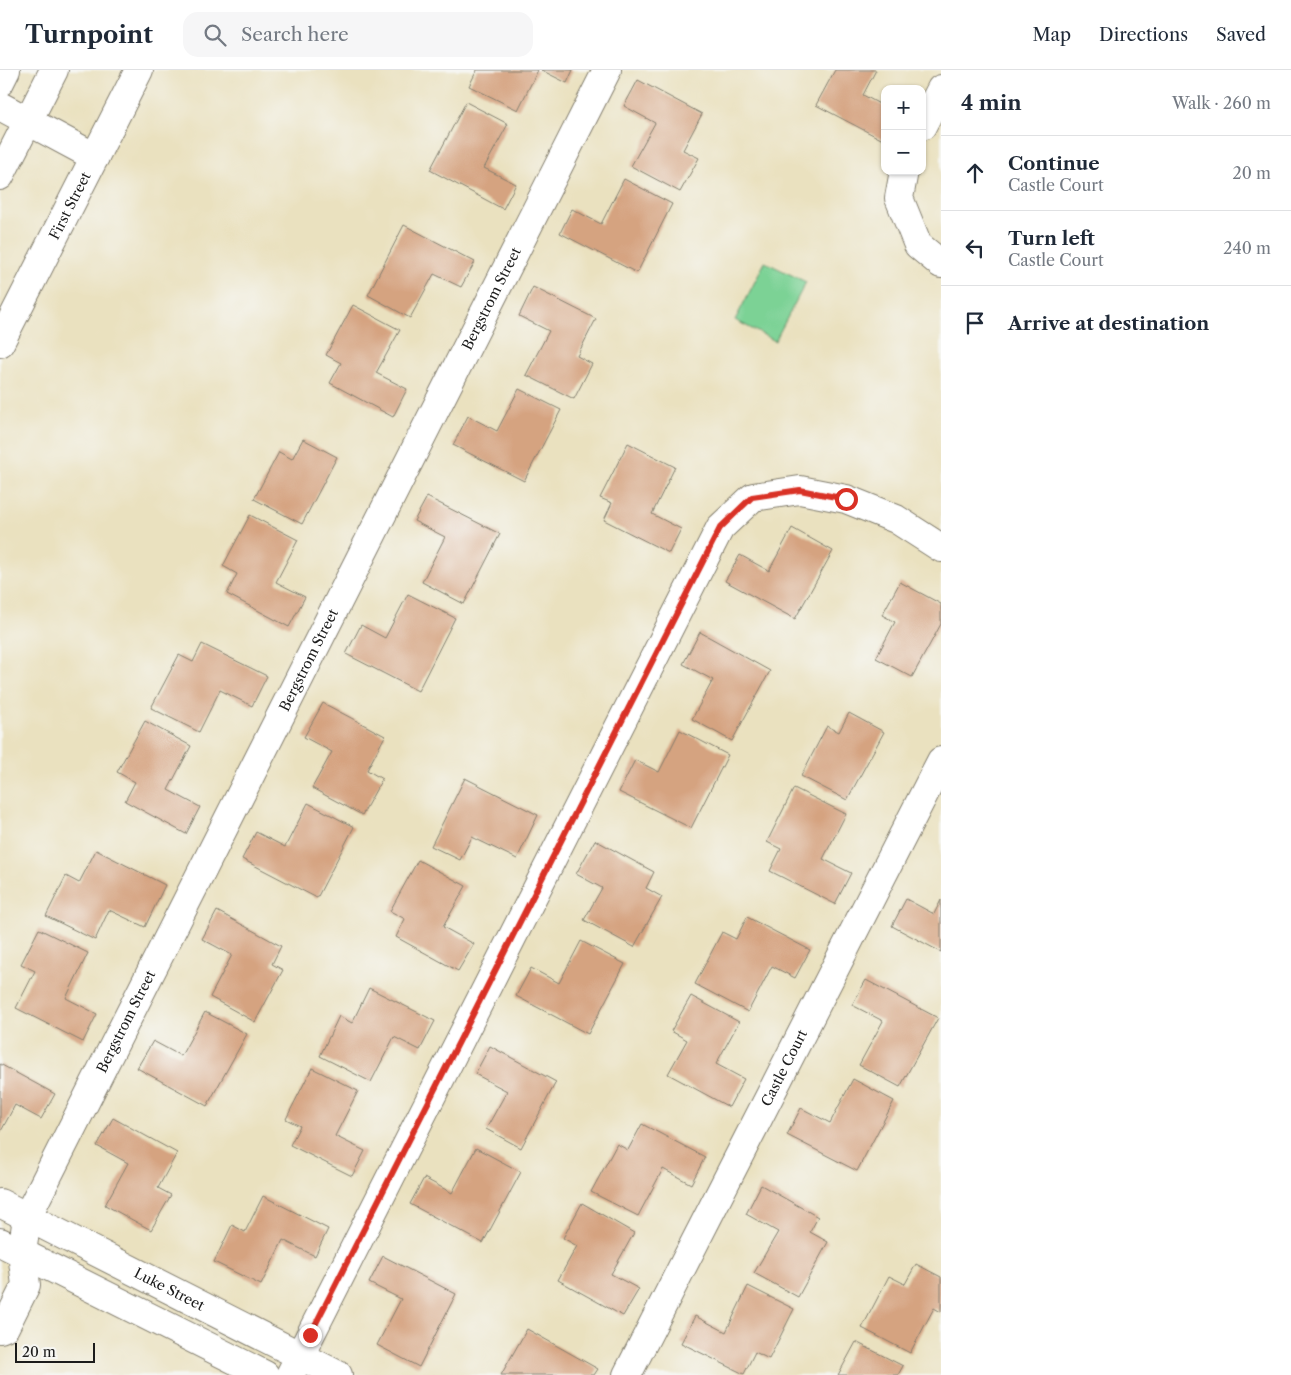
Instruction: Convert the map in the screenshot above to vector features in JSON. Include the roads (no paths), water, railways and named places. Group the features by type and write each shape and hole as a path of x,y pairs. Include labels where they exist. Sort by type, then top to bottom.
{"street":[{"path":"0,82 6,70"},
{"path":"0,176 54,70"},
{"name":"First Street","path":"0,343 139,70"},
{"name":"Bergstrom Street","path":"0,1329 5,1327 26,1285 7,1253 28,1217 607,70"},
{"path":"926,118 941,88"},
{"path":"0,106 95,157"},
{"path":"903,175 899,198 918,245 941,264"},
{"path":"295,1365 720,528 752,497 800,490 846,499 896,519 941,548"},
{"name":"Castle Court","path":"627,1375 941,761"},
{"name":"Luke Street","path":"0,1202 295,1365 338,1375"},
{"path":"7,1253 265,1375"}]}
